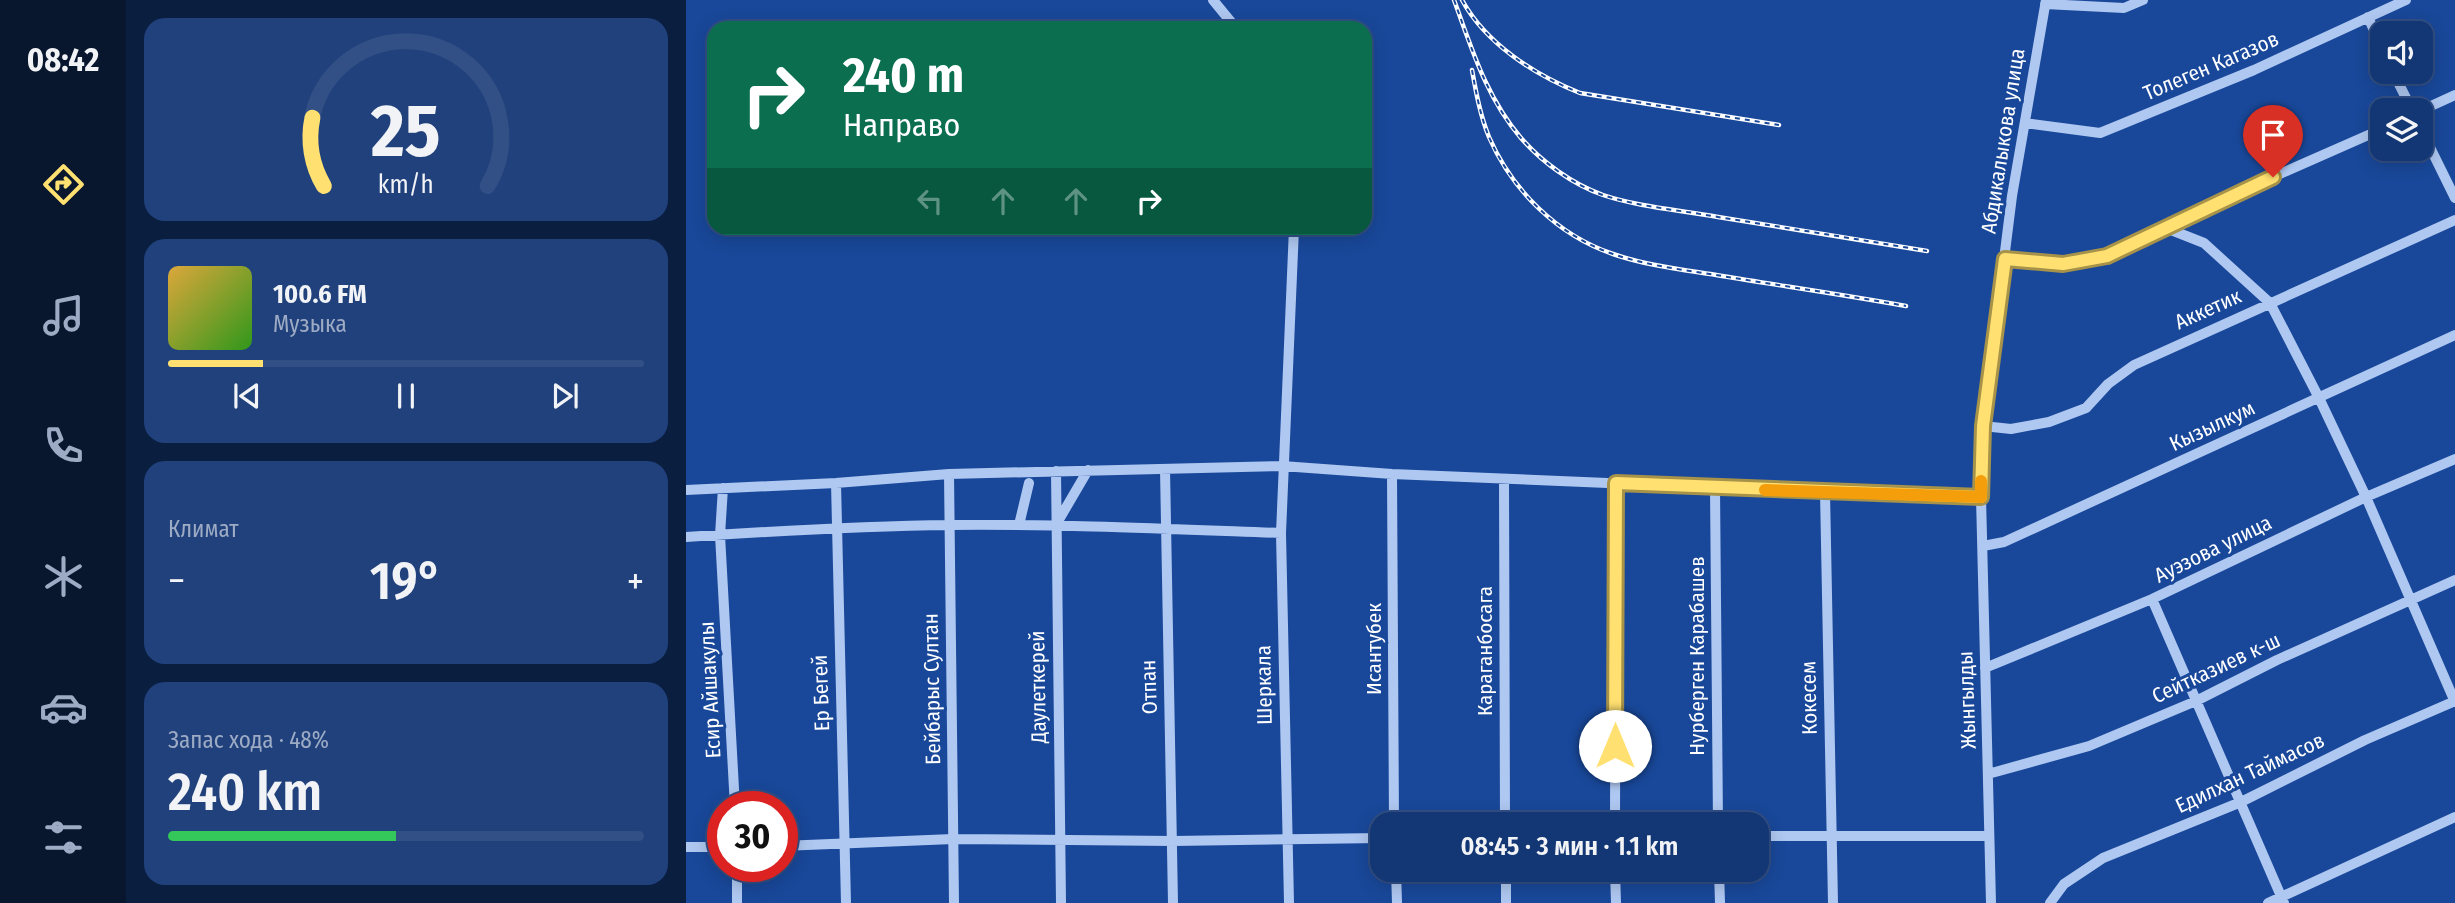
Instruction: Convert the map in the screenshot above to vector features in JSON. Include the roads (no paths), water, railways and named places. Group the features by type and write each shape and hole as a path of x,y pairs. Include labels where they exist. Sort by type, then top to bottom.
{"street":[{"path":"1213,0 1230,21"},
{"path":"2045,2 2124,8 2143,0"},
{"name":"Толеген Кагазов","path":"2025,123 2101,133 2254,70 2406,0"},
{"name":"Абдикалыкова улица","path":"1981,497 1983,426 2005,259 2045,2"},
{"path":"2368,17 2370,21"},
{"path":"2433,105 2455,95"},
{"path":"2005,259 2063,264 2107,256 2370,134"},
{"path":"2433,153 2455,198"},
{"name":"Аккетик","path":"1983,426 2011,429 2036,425 2086,408 2108,384 2134,365 2455,220"},
{"path":"2165,228 2204,243 2270,303 2366,497 2455,701"},
{"name":"Шеркала","path":"1289,903 1281,533 1294,235"},
{"name":"Кызылкум","path":"1983,547 2004,542 2455,335"},
{"name":"Ауэзова улица","path":"1985,668 2152,599 2366,497 2455,459"},
{"path":"686,490 836,483 949,474 1282,466 1504,479 1981,497"},
{"name":"Отпан","path":"1165,469 1164,529 1173,903"},
{"path":"1056,526 1088,470"},
{"name":"Даулеткерей","path":"1056,471 1061,903"},
{"name":"Бейбарыс Султан","path":"949,474 954,903"},
{"name":"Исантубек","path":"1392,474 1394,812"},
{"name":"Караганбосага","path":"1504,479 1505,812"},
{"name":"Ер Бегей","path":"836,483 846,903"},
{"path":"1019,525 1029,483"},
{"path":"1615,812 1616,483"},
{"name":"Есир Айшакулы","path":"723,488 720,535 734,791"},
{"name":"Нурберген Карабашев","path":"1715,488 1718,812"},
{"name":"Кокесем","path":"1825,492 1833,903"},
{"name":"Жынгылды","path":"1981,497 1991,903"},
{"path":"686,537 836,528 948,525 1281,533"},
{"name":"Сейтказиев к-ш","path":"1988,774 2089,746 2196,701 2277,660 2455,580"},
{"path":"2152,599 2282,900"},
{"name":"Едилхан Таймасов","path":"2050,903 2064,884 2103,859 2241,802 2364,740 2455,701"},
{"path":"2269,903 2282,900 2455,817"},
{"path":"1769,836 1989,836"},
{"path":"798,846 953,839 1173,841 1370,838"},
{"path":"686,847 707,847"},
{"path":"737,882 737,903"},
{"path":"1396,882 1397,903"},
{"path":"1506,882 1506,903"},
{"path":"1615,882 1616,903"},
{"path":"1719,882 1720,903"}],"railway":[{"path":"1454,0 1481,72 1498,106 1521,138 1538,155 1580,185 1603,195 1645,205 1927,251"},
{"path":"1462,0 1484,31 1513,56 1546,77 1580,93 1779,125"},
{"path":"1472,70 1486,129 1510,175 1555,223 1593,246 1653,265 1906,306"}]}
